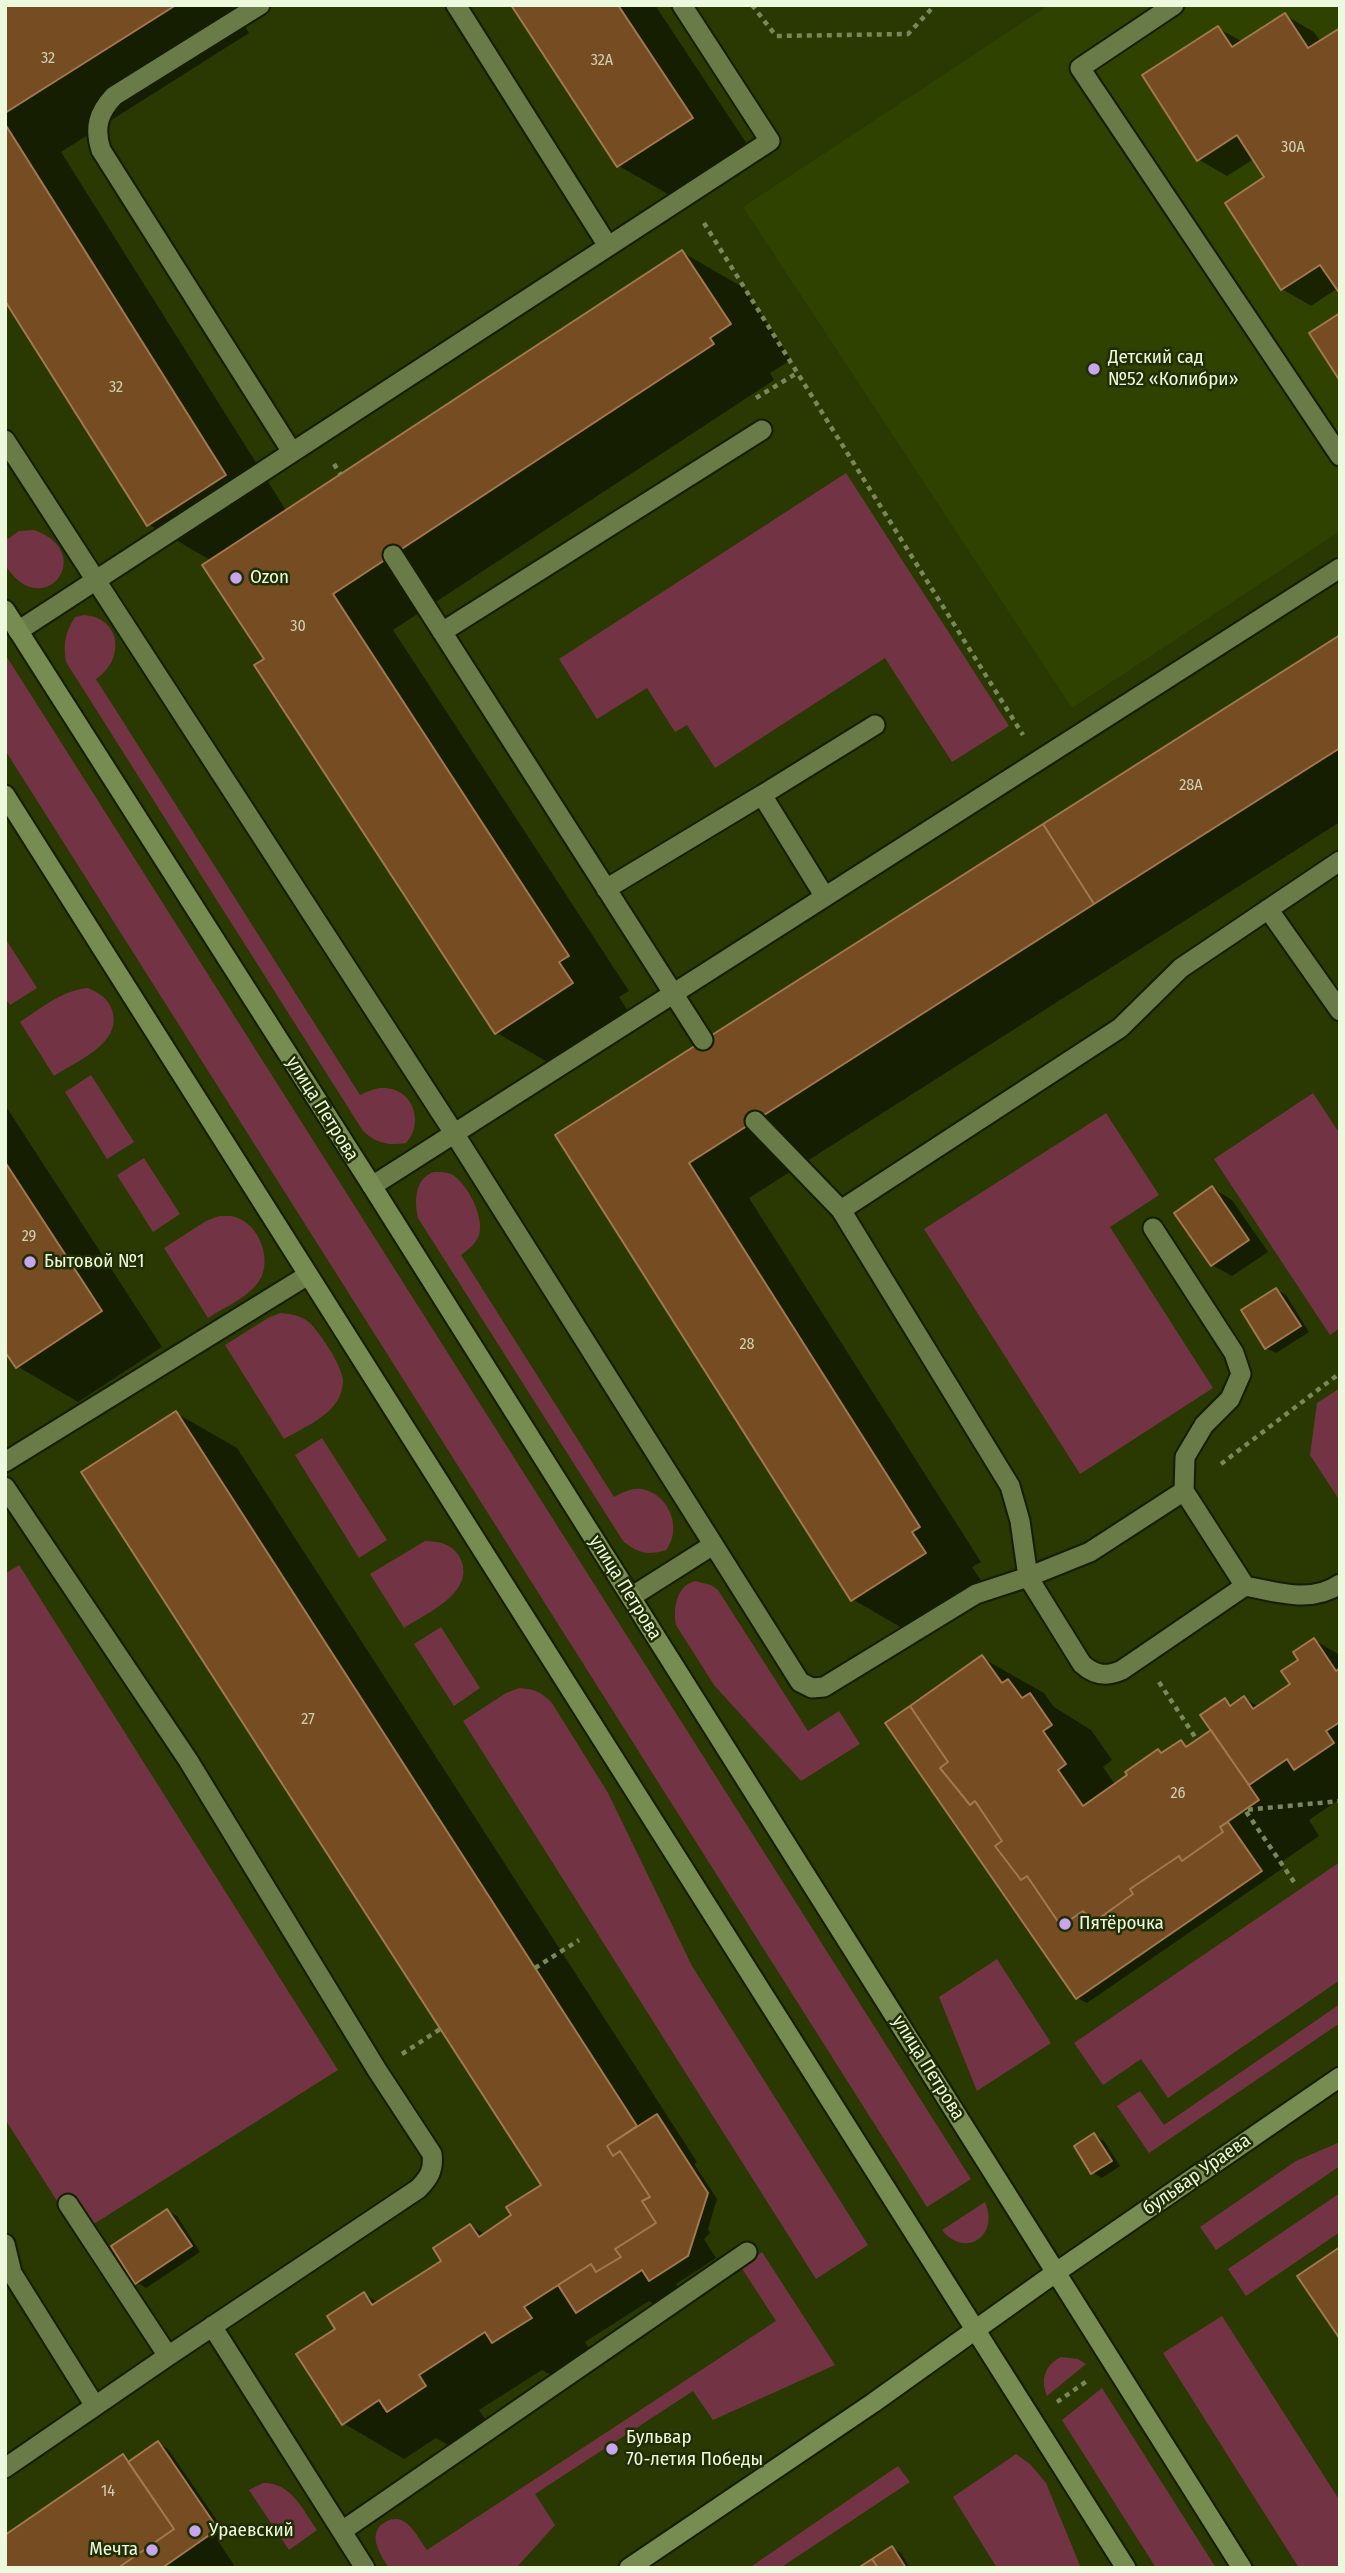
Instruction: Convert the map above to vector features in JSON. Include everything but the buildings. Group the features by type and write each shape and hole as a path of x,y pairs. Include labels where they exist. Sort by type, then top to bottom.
{"main road":[{"name":"улица Петрова","path":"5,610 372,1186 1242,2568"},
{"path":"5,795 1126,2568"},
{"name":"бульвар Ураева","path":"629,2568 873,2403 1055,2273 1340,2077"}],"lane":[{"path":"456,5 608,246"},
{"path":"18,631 770,141 681,5"},
{"path":"1174,5 1080,68 1340,456"},
{"path":"248,8 114,96 97,121 97,137 101,150 292,452"},
{"path":"442,632 762,430"},
{"path":"5,440 454,1133 800,1682 812,1688 824,1687 976,1594 1090,1552 1184,1491"},
{"path":"393,555 703,1040"},
{"path":"372,1186 1340,568"},
{"path":"606,889 875,725"},
{"path":"762,795 825,897"},
{"path":"841,1210 1120,1028 1181,968 1340,861"},
{"path":"1268,909 1340,1011"},
{"path":"755,1121 841,1210 1010,1486 1020,1521 1028,1577 1089,1671 1110,1675 1142,1657 1245,1586 1302,1596 1318,1595 1340,1584"},
{"path":"1153,1228 1234,1353 1241,1374 1230,1399 1204,1425 1185,1457 1184,1491 1245,1586"},
{"path":"5,1462 308,1275"},
{"path":"5,2468 426,2181 433,2164 432,2154 377,2070 188,1760 9,1500"},
{"path":"631,1597 713,1545"},
{"path":"68,2204 168,2356"},
{"path":"5,2244 9,2275 95,2406"},
{"path":"342,2531 747,2252"},
{"path":"212,2326 365,2568"}],"path":[{"path":"752,5 776,36 908,34 935,5"},
{"path":"687,195 1039,761"},
{"path":"1184,1491 1340,1373"},
{"path":"1142,1657 1197,1740"},
{"path":"1294,1882 1245,1810 1340,1801"},
{"path":"535,1968 579,1940"},
{"path":"377,2070 440,2029"},
{"path":"1053,2405 1094,2376"}],"shaded area":[{"name":"Детский сад №52 «Колибри»","path":"1049,5 1340,5 1340,531 1072,708 743,207"},
{"path":"846,473 1009,726 952,762 885,658 715,768 687,725 675,732 647,688 597,719 559,659"},
{"path":"34,530 53,541 62,554 63,567 58,579 48,586 35,588 20,582 5,565 5,535 8,539 19,531"},
{"path":"84,615 97,618 106,624 115,641 112,661 96,679 360,1095 386,1088 396,1090 409,1101 415,1118 414,1127 406,1143 383,1143 363,1131 66,662 65,644 69,628 75,617"},
{"path":"5,654 971,2179 927,2207 5,750"},
{"path":"5,938 37,988 10,1005 5,998"},
{"path":"88,988 108,1002 114,1022 111,1032 96,1050 54,1076 20,1022 61,996"},
{"path":"91,1075 134,1142 107,1159 65,1092"},
{"path":"1313,1093 1340,1134 1340,1328 1330,1335 1214,1159"},
{"path":"1106,1113 1159,1195 1110,1227 1213,1388 1080,1474 924,1229"},
{"path":"144,1158 180,1214 153,1232 117,1175"},
{"path":"434,1172 445,1172 457,1178 473,1201 479,1219 479,1235 461,1255 614,1497 630,1490 641,1489 659,1497 666,1505 673,1523 673,1532 666,1550 643,1552 623,1541 418,1218 417,1190 423,1179"},
{"path":"219,1216 238,1218 248,1224 263,1248 264,1267 262,1276 252,1289 208,1318 164,1248 206,1221"},
{"path":"280,1313 300,1317 311,1324 334,1357 343,1380 341,1394 327,1413 284,1439 225,1345"},
{"path":"1340,1388 1340,1501 1310,1455 1317,1403"},
{"path":"322,1438 387,1540 359,1558 295,1455"},
{"path":"425,1541 444,1544 456,1552 463,1569 462,1580 448,1600 404,1628 370,1574"},
{"path":"19,1565 338,2070 78,2234 5,2119 5,1574"},
{"path":"695,1581 711,1585 718,1590 808,1731 839,1711 860,1744 801,1781 714,1685 676,1625 677,1599 684,1588"},
{"path":"441,1627 480,1688 454,1706 414,1644"},
{"path":"519,1688 537,1692 552,1703 608,1793 692,1966 868,2245 816,2279 463,1721 506,1693"},
{"path":"1340,1862 1340,1980 1168,2098 1141,2059 1103,2085 1074,2043"},
{"path":"997,1959 1051,2043 977,2091 939,1997"},
{"path":"1340,2004 1340,2023 1149,2153 1117,2106 1140,2091 1164,2125"},
{"path":"1340,2142 1340,2166 1216,2250 1200,2227 1296,2161"},
{"path":"1340,2193 1340,2232 1246,2296 1228,2269"},
{"path":"985,2202 988,2225 978,2240 961,2243 951,2239 942,2230"},
{"path":"762,2252 835,2365 713,2420 693,2391 535,2494 555,2525 516,2568 389,2568 376,2543 377,2531 387,2521 403,2521 414,2530 427,2550 776,2321 741,2267"},
{"path":"1222,2316 1340,2501 1340,2568 1299,2568 1163,2353"},
{"path":"1061,2357 1078,2359 1086,2364 1047,2396 1045,2373 1051,2364"},
{"path":"1102,2388 1216,2568 1156,2568 1062,2420"},
{"path":"1016,2454 1030,2464 1046,2483 1081,2568 997,2568 953,2497"},
{"path":"898,2466 910,2482 780,2568 749,2568"},
{"path":"263,2483 273,2484 289,2492 317,2530 289,2550 249,2490"}],"place":[{"name":"Детский сад №52 «Колибри»","path":"1094,369"},
{"name":"Ozon","path":"236,578"},
{"name":"Бытовой №1","path":"30,1262"},
{"name":"Пятёрочка","path":"1065,1924"},
{"name":"Бульвар 70-летия Победы","path":"612,2449"},
{"name":"Ураевский","path":"195,2531"},
{"name":"Мечта","path":"152,2550"}]}
